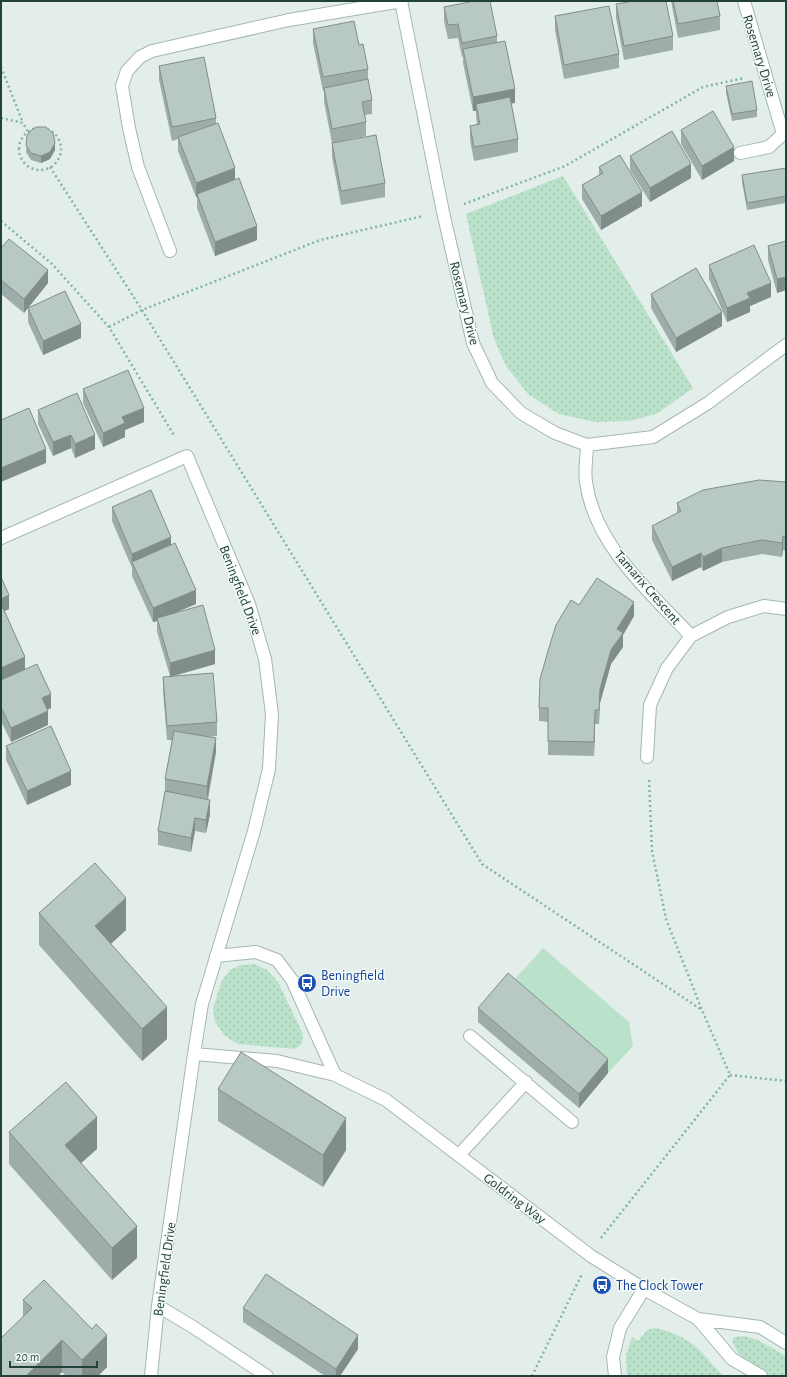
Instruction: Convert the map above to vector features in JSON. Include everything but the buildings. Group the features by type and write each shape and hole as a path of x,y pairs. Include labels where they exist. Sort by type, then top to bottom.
{"street":[{"name":"Rosemary Drive","path":"170,251 138,167 122,86 127,71 140,57 152,51 289,20 402,1 443,212 473,343 492,384 521,413 555,434 587,445 653,437 708,403 786,345"},
{"name":"Rosemary Drive","path":"740,153 769,147 783,134 744,1"},
{"name":"Tamarix Crescent","path":"587,445 586,481 597,522 624,564 691,636"},
{"path":"1,536 187,456"},
{"name":"Beningfield Drive","path":"151,1376 158,1306 202,1004 254,831 269,770 272,714 265,659 250,604 187,456"},
{"name":"Tamarix Crescent","path":"647,757 650,705 667,668 691,636 728,617 764,606 786,609"},
{"path":"216,956 256,952 277,960 292,980 335,1075"},
{"path":"470,1036 572,1122"},
{"name":"Goldring Way","path":"194,1054 278,1061 335,1075 386,1100 591,1256 644,1289 698,1319 732,1359 761,1376"},
{"path":"459,1156 526,1082"},
{"path":"615,1376 613,1357 620,1328 644,1289"},
{"path":"158,1306 193,1327 267,1376"},
{"name":"Goldring Way","path":"698,1319 760,1327 786,1343"}],"path":[{"path":"1,67 28,132"},
{"path":"109,327 142,310 320,240 443,212 565,166 704,87 765,73"},
{"path":"1,118 23,123"},
{"path":"41,128 48,129 58,138 61,144 61,151 59,158 50,167 43,170 36,169 30,167 24,162 19,150 23,137 28,132 41,128"},
{"path":"50,167 142,310 482,864 702,1010"},
{"path":"1,221 52,264 109,327 187,456"},
{"path":"647,757 652,851 666,919 702,1010 730,1075"},
{"path":"730,1075 786,1081"},
{"path":"532,1376 591,1256 603,1235 730,1075"}],"green space":[{"path":"563,176 693,388 658,413 630,421 595,422 559,414 528,394 506,366 494,339 466,214"},
{"path":"543,948 629,1022 633,1046 608,1073 508,987"},
{"path":"255,964 267,970 278,982 303,1034 302,1043 296,1049 238,1044 225,1036 215,1022 213,1009 222,980 230,970 241,965"},
{"path":"655,1328 671,1332 691,1343 724,1376 627,1376 626,1355 632,1337 638,1341 647,1330"},
{"path":"744,1336 758,1340 786,1356 786,1376 770,1376 744,1361 732,1341 734,1337"}],"place":[{"name":"Beningfield Drive","path":"307,983"},
{"name":"The Clock Tower","path":"602,1285"}]}
